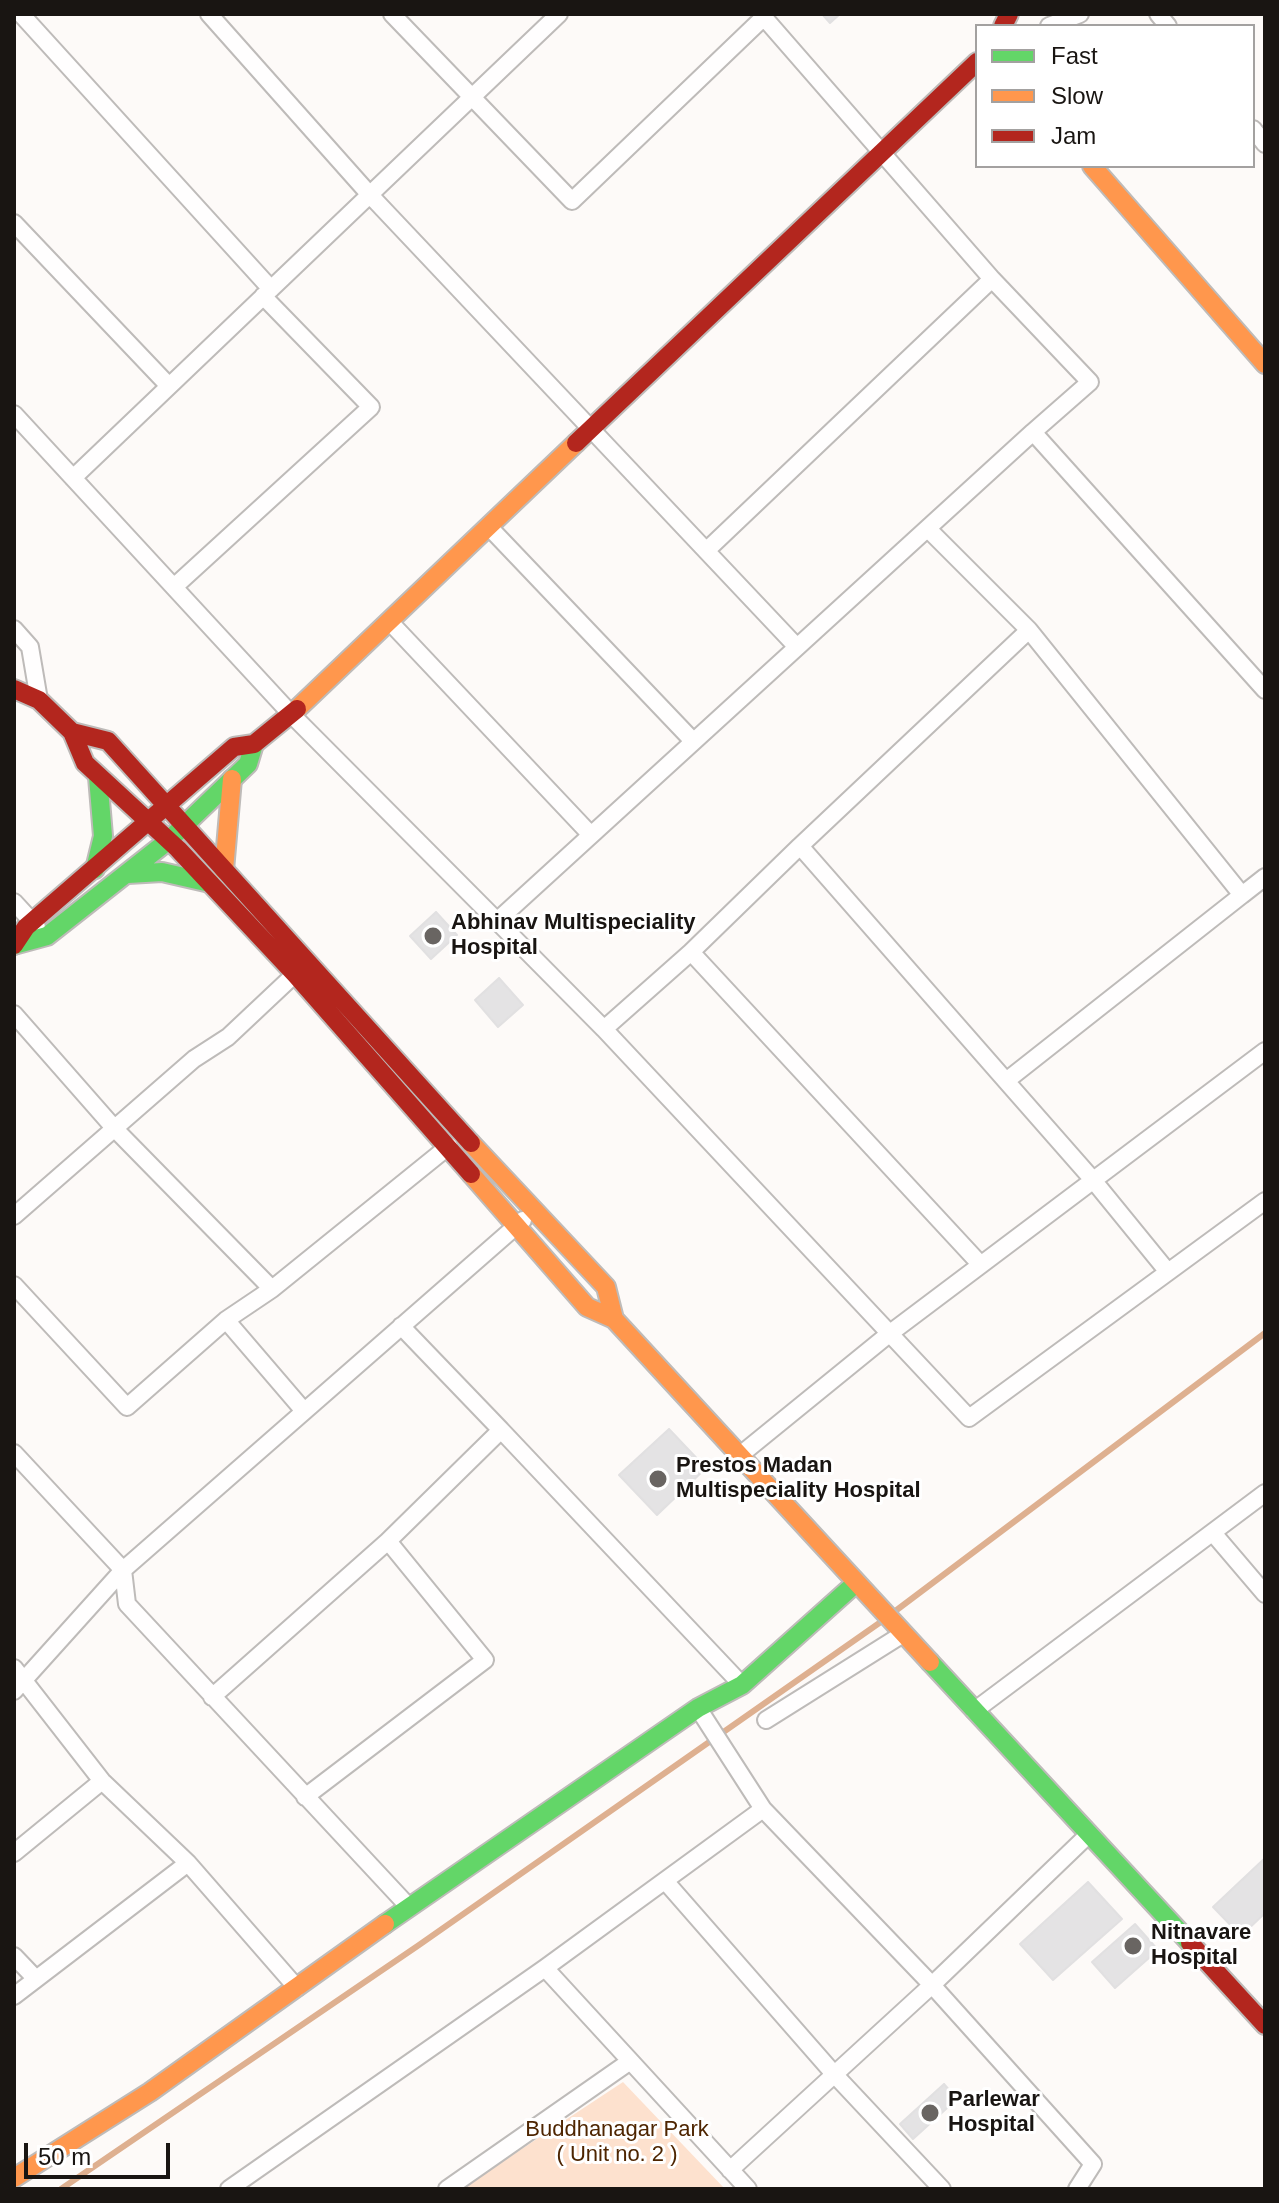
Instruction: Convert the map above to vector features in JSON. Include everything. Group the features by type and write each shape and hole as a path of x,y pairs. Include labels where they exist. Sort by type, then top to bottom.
{"street":[{"path":"21,14 371,407 174,587"},
{"path":"209,14 370,195 797,647"},
{"path":"392,14 572,201 762,16 992,279 1090,382 497,921"},
{"path":"73,478 559,14"},
{"path":"1054,24 1080,14"},
{"path":"254,744 248,764 169,840 47,936 14,945 32,922 150,823 234,747 254,744 291,714 975,64"},
{"path":"1094,168 1265,364"},
{"path":"14,223 169,386"},
{"path":"707,550 992,279"},
{"path":"14,414 291,714 604,1029 969,1418 1265,1201"},
{"path":"1033,432 1265,690"},
{"path":"489,527 693,741"},
{"path":"928,529 1029,630 1242,895"},
{"path":"389,621 591,835"},
{"path":"14,629 30,647 39,700"},
{"path":"604,1029 691,952 1029,630"},
{"path":"14,675 72,732 85,763 98,777 169,840 295,974 587,1307 614,1319 1265,2025"},
{"path":"14,689 39,700"},
{"path":"72,732 108,741 400,1067 606,1287 614,1319"},
{"path":"95,869 103,836 98,777"},
{"path":"224,870 232,779"},
{"path":"800,846 1093,1180 1168,1272"},
{"path":"128,874 162,872 210,883"},
{"path":"1006,1081 1265,877"},
{"path":"14,902 47,936"},
{"path":"691,952 981,1265"},
{"path":"14,1216 194,1059 228,1037 295,974"},
{"path":"14,1014 115,1129 272,1289"},
{"path":"739,1456 889,1334 1265,1051"},
{"path":"14,1285 127,1407 226,1320 272,1289 449,1146"},
{"path":"20,1686 123,1570 535,1209"},
{"path":"226,1320 304,1411"},
{"path":"401,1326 742,1685"},
{"path":"212,1697 388,1541 501,1430"},
{"path":"14,1453 123,1570 127,1604 409,1907"},
{"path":"974,1711 1265,1493"},
{"path":"1213,1533 1265,1594"},
{"path":"305,1797 485,1660 388,1541"},
{"path":"14,2178 150,2092 409,1907 742,1685 856,1583"},
{"path":"766,1720 902,1633"},
{"path":"14,1668 20,1686 102,1781 188,1863 297,1988"},
{"path":"701,1713 763,1809 932,1985 1093,2164 1077,2189"},
{"path":"14,1853 102,1781"},
{"path":"229,2189 666,1882 763,1809"},
{"path":"730,2170 932,1985 1088,1835"},
{"path":"14,1996 188,1863"},
{"path":"666,1882 834,2074 942,2189"},
{"path":"14,1956 36,1979"},
{"path":"545,1968 748,2189"},
{"path":"447,2189 629,2062"}],"green space":[{"name":"Buddhanagar Park ( Unit no. 2 )","path":"623,2082 725,2189 461,2189"}],"building":[{"path":"822,14 840,14 830,23"},
{"path":"436,912 457,935 431,959 410,936"},
{"path":"499,978 523,1005 498,1027 475,1000"},
{"path":"669,1429 706,1468 657,1515 619,1475"},
{"path":"1265,1858 1265,1913 1241,1936 1213,1907"},
{"path":"1088,1882 1122,1919 1053,1980 1020,1944"},
{"path":"1135,1924 1158,1950 1115,1988 1092,1962"},
{"path":"944,2084 957,2099 913,2139 900,2124"}],"waterway":[{"path":"894,1612 1265,1333"},
{"path":"61,2189 419,1945 885,1619"}],"traffic: fast":[{"path":"14,945 47,936 169,840 248,764 254,744"},
{"path":"95,869 103,836 98,777"},
{"path":"128,874 162,872 210,883"},
{"path":"385,1924 698,1708 742,1685 856,1583"},
{"path":"930,1662 1190,1943"}],"traffic: slow":[{"path":"1094,168 1265,364"},
{"path":"297,709 576,443"},
{"path":"224,870 232,779"},
{"path":"471,1143 606,1287 614,1319"},
{"path":"471,1174 587,1307 614,1319 930,1662"},
{"path":"14,2178 150,2092 385,1924"}],"traffic: jam":[{"path":"1004,24 1009,14"},
{"path":"576,443 975,64"},
{"path":"14,689 39,700 72,732 85,763 178,849 295,974 471,1174"},
{"path":"14,945 26,927 234,747 254,744 297,709"},
{"path":"72,732 108,741 471,1143"},
{"path":"1190,1943 1265,2025"}],"place":[{"name":"Abhinav Multispeciality Hospital","path":"433,936"},
{"name":"Prestos Madan Multispeciality Hospital","path":"658,1479"},
{"name":"Nitnavare Hospital","path":"1133,1946"},
{"name":"Parlewar Hospital","path":"930,2113"}]}
